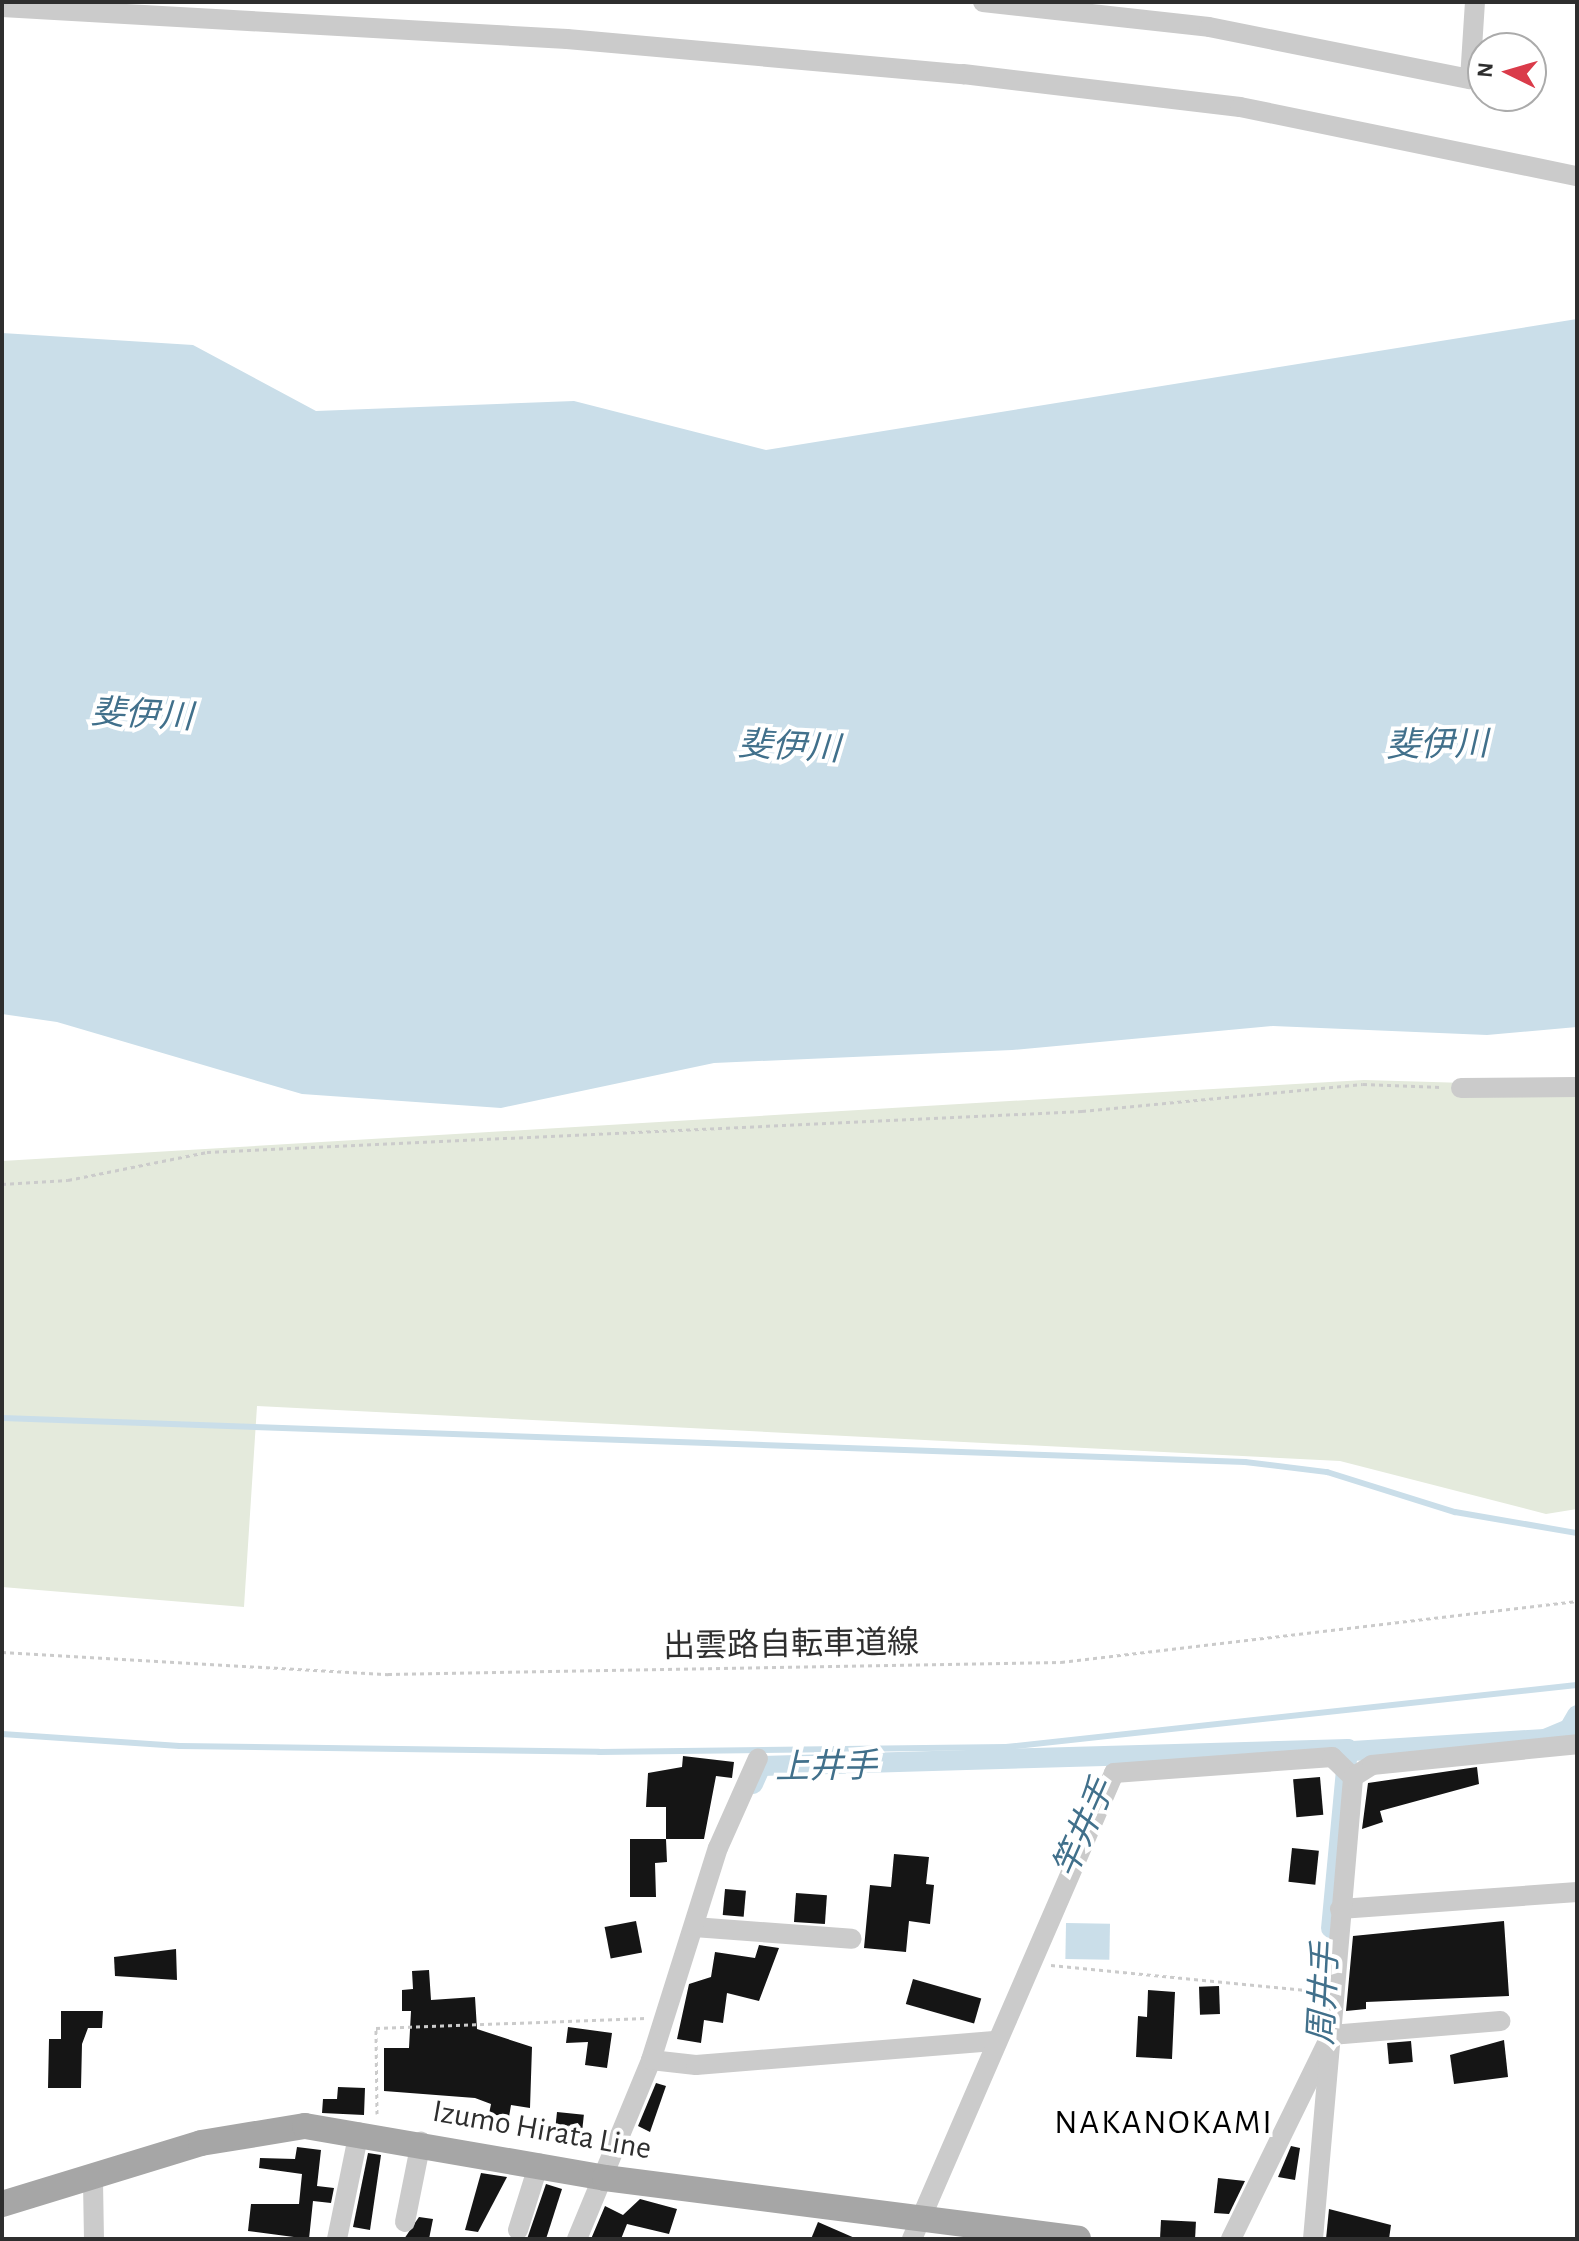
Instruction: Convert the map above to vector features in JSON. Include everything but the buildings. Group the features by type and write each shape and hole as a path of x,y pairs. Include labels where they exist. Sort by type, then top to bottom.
{"main road":[{"name":"Izumo Hirata Line","path":"2,2204 93,2182 254,2132 305,2126 368,2133 539,2163 605,2178 917,2227 1078,2239"}],"street":[{"path":"983,2 1209,27 1470,79 1475,2"},
{"path":"2,7 567,39 963,74 1240,107 1577,176"},
{"path":"1461,1088 1577,1087"},
{"path":"1353,1777 1372,1765 1577,1744"},
{"path":"917,2227 994,2041 1114,1773 1332,1757 1353,1777"},
{"path":"577,2239 605,2178 651,2060 718,1848 758,1758"},
{"path":"1313,2239 1353,1777"},
{"path":"1340,1909 1577,1892"},
{"path":"694,1927 852,1939"},
{"path":"1331,2035 1500,2021"},
{"path":"1231,2239 1331,2035"},
{"path":"651,2060 696,2065 994,2041"},
{"path":"337,2239 368,2133"},
{"path":"405,2222 421,2142"},
{"path":"518,2230 539,2163"},
{"path":"93,2182 94,2239"}],"path":[{"path":"2,1184 68,1180 207,1152 1082,1111 1363,1084 1461,1088"},
{"name":"出雲路自転車道線","path":"2,1652 388,1674 1061,1662 1577,1601"},
{"path":"1029,1963 1334,1993"},
{"path":"368,2133 376,2028 665,2017"}],"shaded area":[{"path":"1577,1078 1577,1509 1546,1514 1340,1461 257,1406 244,1607 2,1587 2,1161 1364,1080 1533,1085"}],"water":[{"name":"斐伊川","path":"1577,319 1577,1027 1487,1035 1273,1026 1012,1050 714,1063 501,1108 302,1094 57,1022 2,1014 2,333 193,345 316,411 574,401 766,450"},
{"path":"1066,1923 1110,1924 1109,1960 1065,1959"}],"waterway":[{"path":"2,1418 1245,1462 1327,1472 1455,1512 1577,1533"},
{"path":"2,1734 180,1746 599,1752 1006,1747 1577,1685"},
{"name":"竿井手","path":"1337,1752 1545,1739 1569,1729 1577,1715"},
{"name":"上井手","path":"753,1784 761,1766 1348,1749 1331,1928"}],"district":[{"name":"NAKANOKAMI","path":"1164,2124"}],"water label":[{"name":"周井手","path":"1325,1994"}]}
